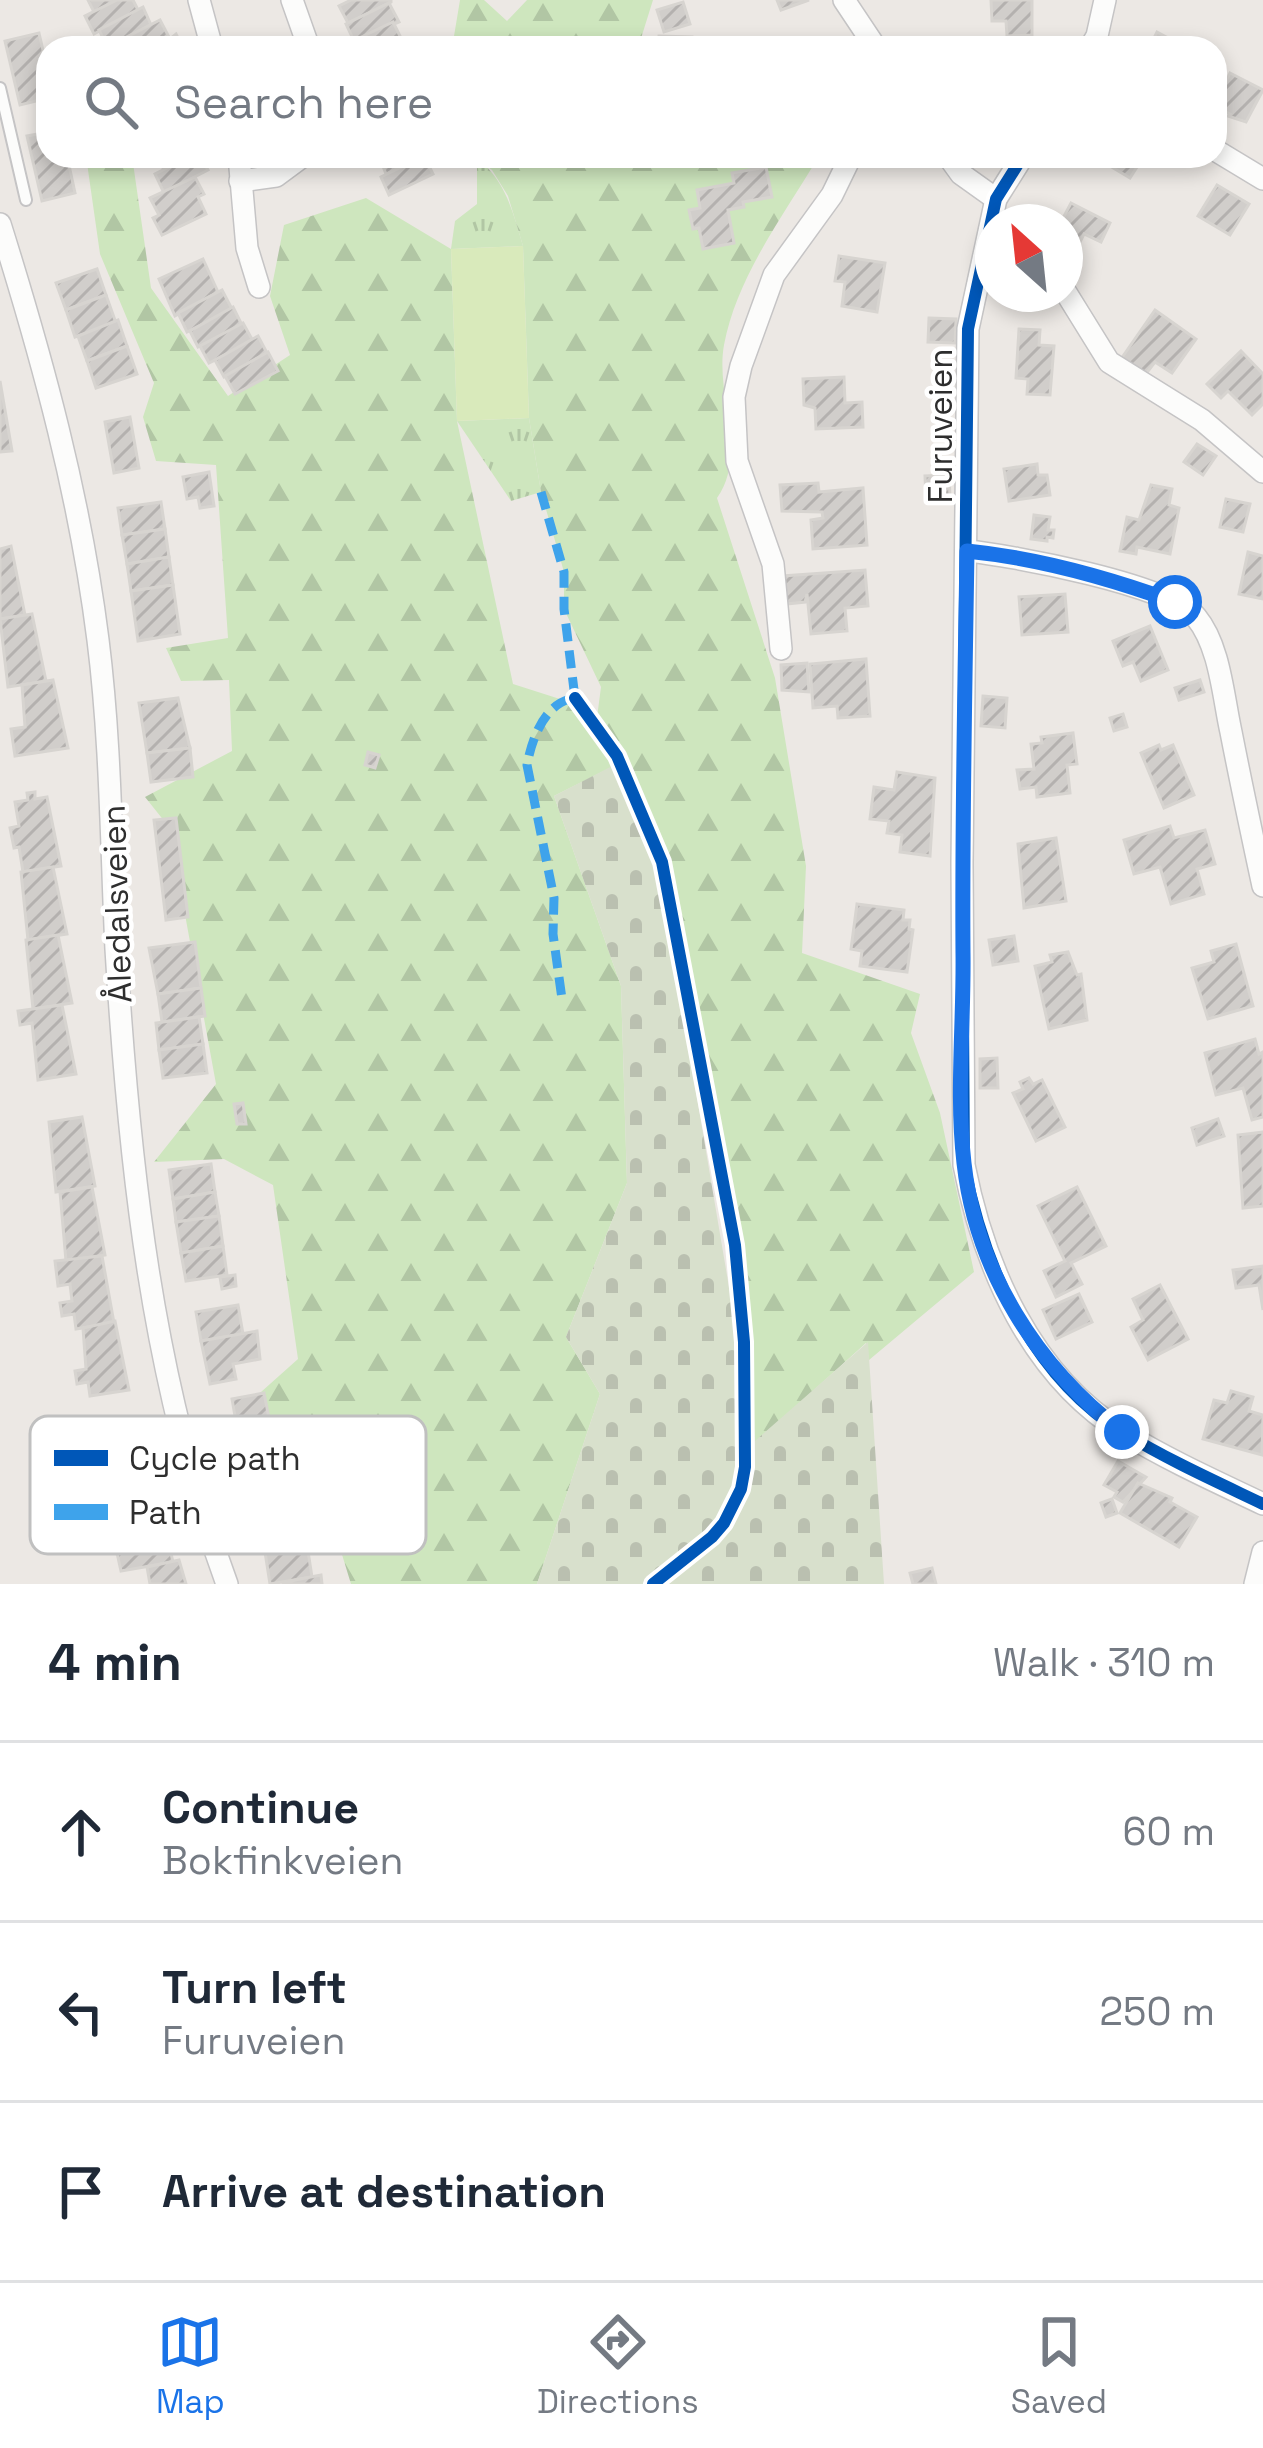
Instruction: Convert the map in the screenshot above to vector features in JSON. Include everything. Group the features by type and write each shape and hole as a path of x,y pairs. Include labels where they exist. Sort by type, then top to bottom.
{"street":[{"path":"199,0 209,36"},
{"path":"292,0 305,36"},
{"path":"844,0 868,36"},
{"path":"1097,36 1105,0"},
{"path":"1227,157 1263,179"},
{"path":"239,168 247,248 259,287"},
{"path":"240,181 276,176 287,168"},
{"path":"781,649 773,563 748,524 737,461 733,429 740,366 774,275 832,195 845,168"},
{"path":"957,168 996,199"},
{"name":"Furuveien","path":"995,204 1015,168"},
{"name":"Åledalsveien","path":"0,224 78,502 112,790 116,944 134,1183 157,1334 177,1416"},
{"name":"Furuveien","path":"975,298 968,329 961,1102 964,1165 974,1214 995,1273 1019,1320 1084,1402 1122,1432 1263,1504"},
{"path":"1078,312 1108,362 1202,421 1263,472"},
{"path":"967,551 1086,574 1175,602 1195,614 1223,691 1263,886"},
{"path":"1255,1584 1263,1552"},
{"name":"Åledalsveien","path":"216,1554 227,1584"}],"lane":[{"path":"0,88 26,200"}],"green space":[{"path":"460,0 484,0 507,21 527,0 653,0 642,36 454,36"},
{"path":"88,168 134,168 151,288 228,396 290,355 270,296 284,225 366,198 451,249 457,421 513,684 563,700 575,698 596,725 601,687 564,609 564,572 541,492 529,418 523,246 508,196 489,168 812,168 763,247 730,319 722,364 730,463 717,498 775,678 806,866 802,953 920,994 911,1033 940,1113 974,1272 869,1360 866,1343 755,1443 735,1245 671,896 650,829 620,763 554,796 621,986 627,1183 566,1337 600,1394 537,1584 351,1584 342,1554 426,1554 426,1416 258,1416 251,1401 298,1359 273,1185 224,1159 154,1162 216,1084 169,827 145,797 232,751 229,680 181,681 166,648 228,638 216,465 156,461 143,417 154,383 100,254"},
{"path":"477,168 488,168 512,209 523,246 451,249 455,221 477,204"},
{"path":"523,246 529,418 457,421 451,249"},
{"path":"529,418 541,492 511,501 457,421"},
{"path":"620,762 660,879 755,1441 868,1342 884,1584 537,1584 600,1394 566,1337 627,1183 621,986 554,796"}],"building":[{"path":"88,0 117,0 94,12"},
{"path":"117,0 133,0 138,10 94,34 85,16"},
{"path":"351,0 391,2 348,23 339,6"},
{"path":"777,0 809,0 781,10"},
{"path":"991,0 1032,0 1032,35 1007,36 1006,21 992,21"},
{"path":"683,2 690,24 664,32 657,10"},
{"path":"389,3 399,22 366,36 352,36 346,24"},
{"path":"143,7 151,25 130,36 102,36 99,30"},
{"path":"160,20 168,36 129,36"},
{"path":"393,22 400,36 364,36"},
{"path":"39,33 36,101 20,105 5,41"},
{"path":"1230,73 1263,90 1246,122 1228,116"},
{"path":"36,134 36,168 70,168 75,193 42,201 27,136"},
{"path":"167,168 208,170 164,193 155,174"},
{"path":"399,168 430,168 433,174 389,195 381,177"},
{"path":"766,168 772,197 728,210 734,243 703,249 689,210 700,208 697,190 734,183 732,173"},
{"path":"1113,168 1136,168 1130,178"},
{"path":"195,177 204,194 198,197 206,214 162,235 150,198"},
{"path":"1217,185 1249,204 1230,235 1198,216"},
{"path":"1083,209 1110,223 1101,242 1084,234"},
{"path":"839,256 885,263 877,312 842,306 845,282 835,281"},
{"path":"203,259 218,292 175,316 159,279"},
{"path":"97,269 106,295 66,310 56,283"},
{"path":"222,290 232,309 187,332 178,313"},
{"path":"106,295 116,323 75,337 66,310"},
{"path":"233,307 242,325 198,347 190,331"},
{"path":"1155,310 1196,339 1172,373 1155,362 1145,375 1121,359"},
{"path":"929,318 956,319 955,343 928,342"},
{"path":"118,320 127,346 87,361 78,336"},
{"path":"243,323 253,341 209,363 200,346"},
{"path":"1019,329 1040,330 1039,345 1054,346 1050,395 1027,394 1028,379 1016,378"},
{"path":"258,336 267,353 224,377 215,360"},
{"path":"127,346 137,374 96,388 87,361"},
{"path":"1241,351 1263,374 1263,404 1252,415 1228,391 1221,398 1207,384"},
{"path":"268,352 278,371 235,394 225,376"},
{"path":"844,377 845,403 862,402 863,427 816,429 815,408 804,405 803,379"},
{"path":"0,381 12,451 0,452"},
{"path":"130,417 139,468 114,473 105,422"},
{"path":"1197,444 1216,456 1203,475 1184,462"},
{"path":"1037,464 1038,475 1047,475 1050,495 1009,501 1004,469"},
{"path":"209,472 214,506 200,508 198,497 187,499 183,477"},
{"path":"949,475 950,497 926,498 925,476"},
{"path":"818,483 819,492 863,488 867,545 813,549 811,520 823,518 822,512 782,511 780,485"},
{"path":"1151,485 1172,489 1169,505 1179,508 1170,554 1137,547 1136,554 1120,551 1127,517 1139,520"},
{"path":"1226,499 1250,504 1243,532 1220,527"},
{"path":"161,502 165,529 122,535 118,508"},
{"path":"1034,515 1050,517 1048,530 1054,530 1053,538 1031,539"},
{"path":"165,529 169,557 127,564 122,535"},
{"path":"11,546 25,615 0,619 0,549"},
{"path":"1248,552 1263,556 1263,599 1239,594"},
{"path":"169,557 173,585 131,591 127,564"},
{"path":"865,570 868,606 845,608 847,631 811,634 807,594 805,602 786,604 783,576"},
{"path":"173,585 180,634 138,641 131,591"},
{"path":"1065,594 1068,632 1022,635 1019,597"},
{"path":"32,614 46,681 8,687 0,619"},
{"path":"1150,626 1168,670 1141,681 1133,662 1123,666 1113,641"},
{"path":"866,659 870,716 838,718 837,706 813,708 810,664"},
{"path":"807,663 809,692 782,690 781,665"},
{"path":"53,680 68,748 15,756 11,729 25,727 22,685"},
{"path":"1200,680 1204,692 1179,700 1175,688"},
{"path":"983,696 1007,698 1005,728 981,726"},
{"path":"178,698 190,748 147,753 139,703"},
{"path":"1123,714 1127,727 1114,731 1110,718"},
{"path":"1073,733 1077,764 1067,765 1070,793 1037,797 1036,787 1020,789 1017,770 1034,769 1031,744 1042,743 1041,737"},
{"path":"1159,745 1161,750 1173,745 1194,795 1164,808 1141,753"},
{"path":"190,748 193,777 151,782 147,753"},
{"path":"368,752 379,755 375,768 365,765"},
{"path":"897,772 935,778 930,856 900,852 902,835 887,833 889,821 870,819 874,787 894,790"},
{"path":"35,792 35,799 47,797 61,866 23,872 10,828 19,826 15,802 28,800 27,793"},
{"path":"176,818 188,917 166,920 154,820"},
{"path":"1170,826 1174,838 1205,830 1215,864 1197,869 1204,894 1171,904 1160,867 1134,874 1124,840"},
{"path":"1056,838 1066,901 1024,908 1018,844"},
{"path":"53,867 67,934 28,940 21,872"},
{"path":"857,904 904,910 903,920 910,920 913,930 907,972 860,966 862,951 851,949"},
{"path":"58,935 72,1003 33,1009 26,940"},
{"path":"1014,936 1018,961 993,965 989,940"},
{"path":"195,942 201,988 158,994 149,948"},
{"path":"1236,944 1253,1006 1208,1019 1192,968 1214,962 1211,951"},
{"path":"1068,952 1077,975 1081,974 1087,1020 1049,1029 1035,966 1052,962 1050,955"},
{"path":"201,988 205,1016 162,1022 158,994"},
{"path":"62,1005 76,1074 38,1080 32,1023 20,1025 18,1011"},
{"path":"199,1017 203,1044 159,1050 156,1023"},
{"path":"1255,1039 1259,1054 1263,1052 1263,1117 1252,1120 1243,1088 1216,1095 1205,1053"},
{"path":"203,1044 207,1073 163,1078 159,1050"},
{"path":"997,1058 998,1088 980,1088 980,1059"},
{"path":"1029,1078 1033,1084 1042,1080 1065,1127 1036,1141 1013,1093 1023,1089 1020,1082"},
{"path":"243,1103 246,1124 237,1124 234,1104"},
{"path":"82,1117 95,1186 56,1192 49,1122"},
{"path":"1218,1119 1224,1136 1197,1145 1192,1128"},
{"path":"1263,1132 1263,1206 1243,1208 1238,1135"},
{"path":"211,1164 215,1192 173,1199 169,1170"},
{"path":"92,1187 105,1255 66,1261 60,1192"},
{"path":"1077,1187 1106,1246 1071,1263 1082,1284 1056,1297 1044,1271 1065,1261 1038,1206"},
{"path":"215,1192 219,1216 176,1222 173,1199"},
{"path":"219,1216 223,1246 181,1253 176,1222"},
{"path":"223,1246 227,1275 186,1281 181,1253"},
{"path":"102,1256 114,1323 76,1329 74,1314 62,1316 60,1303 72,1301 70,1284 58,1286 55,1261"},
{"path":"1263,1266 1263,1310 1259,1285 1236,1288 1233,1270"},
{"path":"235,1275 236,1286 222,1289 220,1277"},
{"path":"1160,1285 1188,1339 1148,1360 1131,1327 1143,1320 1133,1299"},
{"path":"1079,1294 1092,1322 1056,1339 1043,1310"},
{"path":"238,1305 243,1334 201,1341 196,1312"},
{"path":"115,1321 129,1390 90,1396 88,1382 77,1384 75,1371 86,1369 83,1328"},
{"path":"257,1331 260,1359 233,1364 236,1379 210,1384 201,1341"},
{"path":"1231,1391 1253,1397 1249,1411 1263,1415 1262,1455 1203,1439 1214,1400 1227,1403"},
{"path":"264,1393 269,1416 235,1416 232,1399"},
{"path":"1118,1461 1146,1477 1123,1502 1104,1485"},
{"path":"1138,1483 1172,1498 1170,1502 1197,1517 1179,1547 1120,1513"},
{"path":"1112,1499 1117,1513 1106,1517 1101,1503"},
{"path":"117,1554 171,1554 173,1562 121,1571"},
{"path":"265,1554 308,1554 312,1577 270,1584"},
{"path":"179,1560 186,1584 150,1584 147,1567"},
{"path":"932,1568 936,1584 913,1584 910,1573"},
{"path":"321,1575 322,1584 282,1584 295,1580"}],"marked path":[{"path":"541,492 564,572 575,698 548,714 536,733 527,765 554,898 553,934 562,999"}],"cycle path":[{"path":"1015,168 996,199 968,329 964,1165 999,1280 1038,1350 1063,1381 1124,1433 1263,1504"},
{"path":"575,698 617,756 662,862 735,1245 744,1342 741,1489 712,1537 653,1584"}],"route":[{"path":"1122,1432 1084,1402 1019,1320 995,1273 974,1214 964,1165 967,551 1086,574 1175,602"}]}
